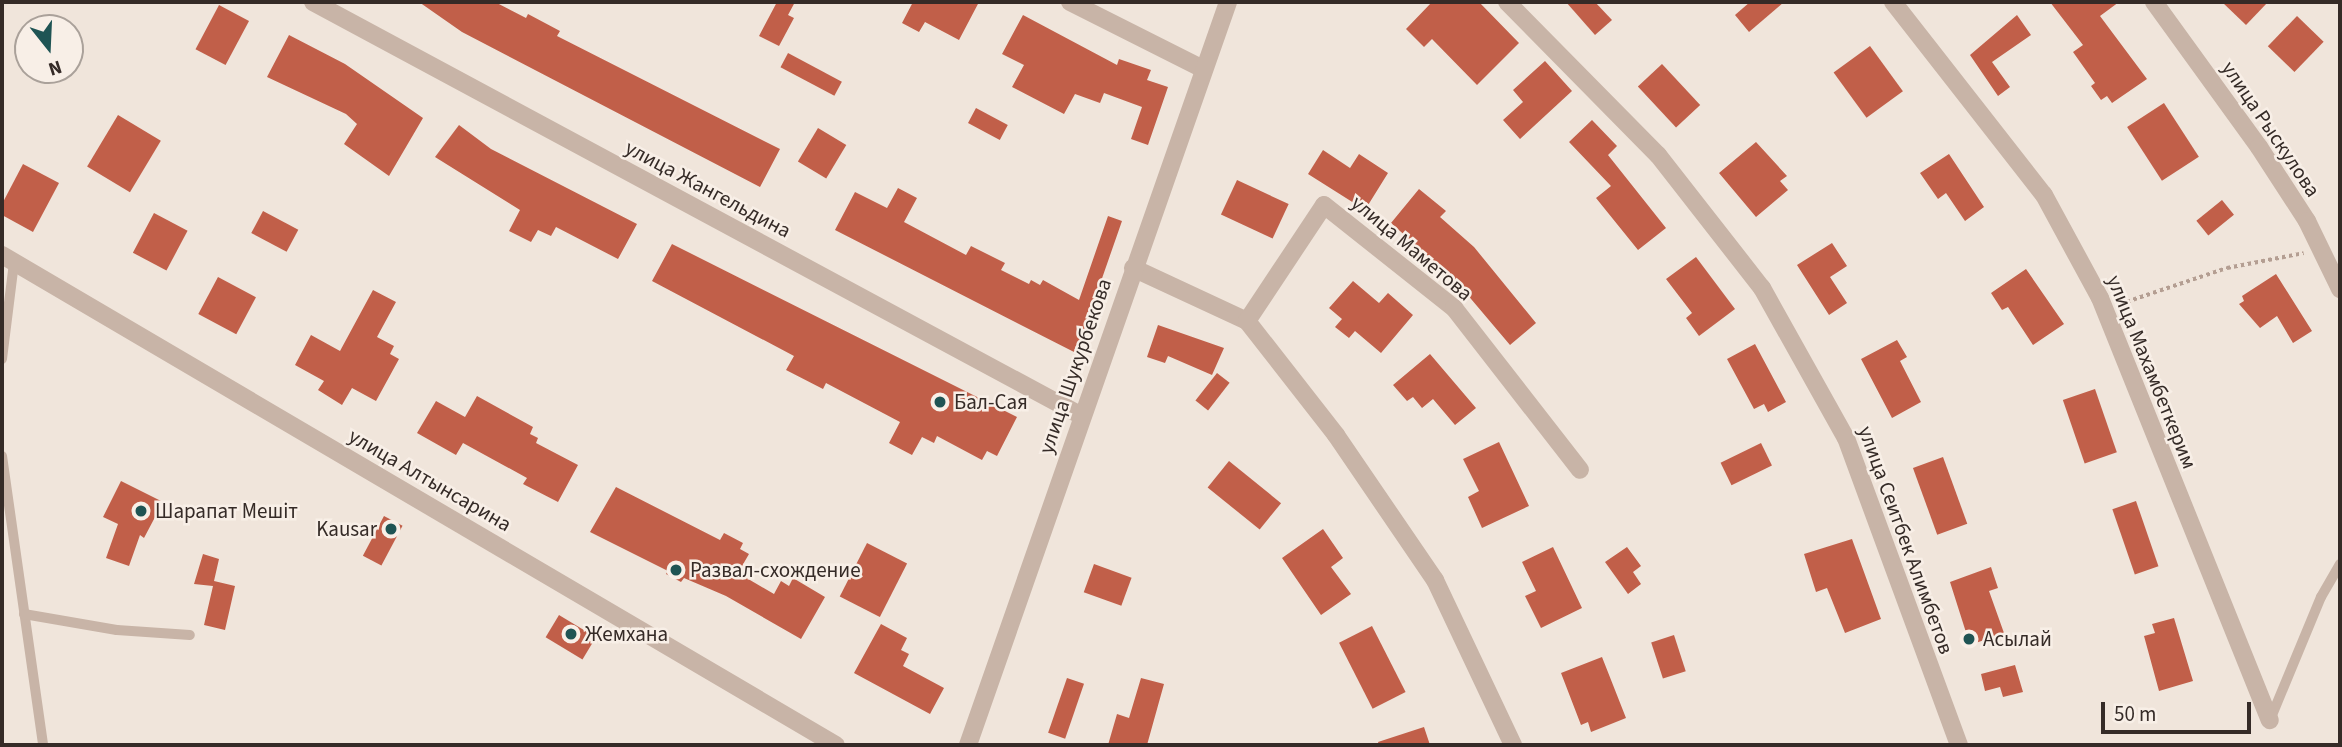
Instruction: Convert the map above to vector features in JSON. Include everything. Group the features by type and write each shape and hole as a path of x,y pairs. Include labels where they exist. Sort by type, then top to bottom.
{"street":[{"name":"улица Жангельдина","path":"313,2 1082,416"},
{"path":"1070,2 1203,69"},
{"name":"улица Шукурбекова","path":"968,745 1228,2"},
{"name":"улица Сеитбек Алимбетов","path":"1507,2 1658,155 1762,288 1846,438 1959,745"},
{"name":"улица Махамбеткерим","path":"1893,2 2044,195 2105,310 2270,720"},
{"name":"улица Рыскулова","path":"2154,2 2259,147 2321,250 2340,289"},
{"name":"улица Маметова","path":"1248,321 1324,205 1454,308 1580,470"},
{"name":"улица Алтынсарина","path":"8,258 836,745"},
{"path":"1133,268 1248,321 1336,435 1435,580 1513,745"}],"lane":[{"path":"2,359 8,258"},
{"path":"2,456 43,745"},
{"path":"2270,720 2320,597 2340,564"},
{"path":"24,614 117,630 190,635"}],"path":[{"path":"2105,310 2227,268 2321,250"}],"building":[{"path":"419,2 495,2 526,18 528,14 560,31 557,36 780,149 760,187 462,32"},
{"path":"777,2 795,2 788,15 794,18 779,46 759,36"},
{"path":"913,2 979,2 959,40 925,22 919,32 902,23"},
{"path":"1432,2 1479,2 1519,43 1477,85 1432,39 1424,47 1406,29"},
{"path":"1566,2 1595,2 1612,20 1595,35"},
{"path":"1750,2 1784,2 1749,32 1735,15"},
{"path":"2050,2 2119,2 2100,16 2147,79 2112,103 2107,96 2101,100 2091,86 2095,83 2073,52 2083,45"},
{"path":"2222,2 2268,2 2246,25"},
{"path":"219,5 249,21 226,65 196,49"},
{"path":"1023,15 1117,65 1119,59 1151,70 1147,80 1168,87 1148,145 1131,139 1142,107 1104,93 1100,103 1075,94 1064,114 1012,87 1024,65 1002,54"},
{"path":"2017,15 2031,35 1992,62 2010,87 1998,96 1970,55"},
{"path":"2297,16 2324,42 2294,72 2268,46"},
{"path":"289,35 345,64 423,118 389,176 344,144 357,124 346,114 267,77"},
{"path":"1870,46 1903,91 1867,118 1834,72"},
{"path":"788,53 842,82 834,96 780,67"},
{"path":"1545,61 1572,91 1520,139 1503,120 1523,102 1513,90"},
{"path":"1662,64 1700,105 1676,127 1638,87"},
{"path":"2164,103 2199,157 2162,181 2127,127"},
{"path":"976,108 1008,125 1000,140 968,123"},
{"path":"118,115 161,141 130,192 87,166"},
{"path":"1592,120 1617,146 1608,155 1666,228 1638,250 1596,198 1611,186 1569,142"},
{"path":"459,125 491,149 637,224 618,259 556,227 551,236 538,230 531,242 509,231 520,210 435,157"},
{"path":"818,128 846,145 826,178 798,161"},
{"path":"1756,142 1787,176 1780,181 1788,190 1756,217 1719,173"},
{"path":"1323,150 1350,168 1359,154 1388,173 1365,210 1308,174"},
{"path":"1949,154 1984,207 1965,221 1946,193 1938,199 1920,173"},
{"path":"23,164 59,183 33,232 2,215 2,204"},
{"path":"1237,180 1289,204 1273,239 1221,214"},
{"path":"898,188 917,198 904,222 966,255 971,246 1005,263 1001,270 1029,284 1031,280 1040,285 1043,280 1079,300 1108,216 1122,221 1076,353 835,230 855,192 887,208"},
{"path":"1419,189 1446,211 1440,217 1474,247 1536,323 1510,345 1455,280 1391,223"},
{"path":"2222,200 2234,215 2208,236 2196,221"},
{"path":"263,211 298,230 287,252 251,233"},
{"path":"154,213 188,231 166,271 133,253"},
{"path":"1832,243 1847,266 1830,277 1847,303 1829,315 1797,265"},
{"path":"672,244 1017,417 997,456 987,451 982,460 937,436 934,443 922,437 912,455 889,443 900,422 826,383 823,389 786,370 794,356 652,281"},
{"path":"1696,257 1735,309 1699,336 1686,318 1692,313 1666,279"},
{"path":"2026,269 2064,324 2033,345 2008,307 2002,310 1991,293"},
{"path":"2276,274 2312,331 2293,343 2277,316 2260,328 2239,304 2244,301 2242,296"},
{"path":"218,277 256,297 236,334 198,314"},
{"path":"1353,281 1379,303 1388,293 1413,315 1381,353 1355,331 1349,338 1335,327 1342,319 1329,308"},
{"path":"373,290 396,302 377,337 394,346 390,354 399,359 376,401 352,388 342,405 318,390 324,381 295,365 311,335 340,351"},
{"path":"1158,325 1224,348 1212,375 1168,356 1165,363 1147,357"},
{"path":"1897,340 1907,357 1900,361 1921,402 1892,418 1861,359"},
{"path":"1755,344 1786,402 1768,412 1764,404 1754,409 1727,359"},
{"path":"1430,354 1476,408 1455,425 1433,399 1422,408 1413,397 1407,401 1393,385"},
{"path":"1217,373 1230,383 1208,410 1195,401"},
{"path":"2095,389 2117,452 2085,463 2063,400"},
{"path":"477,396 533,427 530,434 538,438 536,443 578,465 558,502 523,484 527,478 463,443 456,455 417,433 436,401 465,417"},
{"path":"1499,442 1529,506 1482,528 1468,497 1479,491 1463,459"},
{"path":"1761,443 1772,465 1732,485 1721,463"},
{"path":"1943,457 1967,524 1937,535 1913,468"},
{"path":"1229,461 1281,503 1260,530 1208,487"},
{"path":"121,481 163,502 144,538 140,535 129,566 106,558 118,524 103,517"},
{"path":"616,487 720,540 724,533 743,543 740,549 749,554 738,573 774,594 781,581 789,586 793,578 825,597 801,639 726,596 684,578 681,582 666,574 668,571 590,532"},
{"path":"2136,501 2158,566 2135,574 2112,509"},
{"path":"384,516 403,526 381,566 363,556"},
{"path":"1323,529 1343,558 1331,567 1351,594 1321,615 1282,558"},
{"path":"1852,539 1881,619 1845,633 1827,588 1816,592 1804,554"},
{"path":"867,543 907,563 880,617 840,596"},
{"path":"1553,547 1582,608 1541,628 1525,596 1536,591 1522,562"},
{"path":"1627,547 1641,566 1633,572 1641,584 1628,594 1605,562"},
{"path":"203,554 219,559 214,581 235,586 225,630 204,625 213,586 194,584"},
{"path":"1094,564 1132,578 1121,606 1084,592"},
{"path":"1991,567 1998,588 1989,591 2004,633 1970,645 1950,582"},
{"path":"559,615 596,637 582,659 546,637"},
{"path":"2174,618 2193,681 2159,691 2144,636 2155,633 2152,624"},
{"path":"881,624 907,638 901,650 909,654 903,666 944,688 930,714 854,673"},
{"path":"1372,626 1406,692 1373,709 1339,643"},
{"path":"1674,635 1686,671 1663,679 1651,642"},
{"path":"1602,657 1626,718 1591,732 1588,722 1581,725 1561,673"},
{"path":"2015,665 2023,692 2003,697 2000,687 1985,691 1981,674"},
{"path":"1067,678 1084,684 1065,739 1048,733"},
{"path":"1141,678 1164,684 1147,745 1108,745 1117,714 1129,718"},
{"path":"1424,727 1430,745 1379,745 1378,742"}],"place":[{"name":"Бал-Сая","path":"940,402"},
{"name":"Шарапат Мешіт","path":"141,511"},
{"name":"Kausar","path":"391,529"},
{"name":"Развал-схождение","path":"676,570"},
{"name":"Жемхана","path":"571,634"},
{"name":"Асылай","path":"1969,639"}]}
